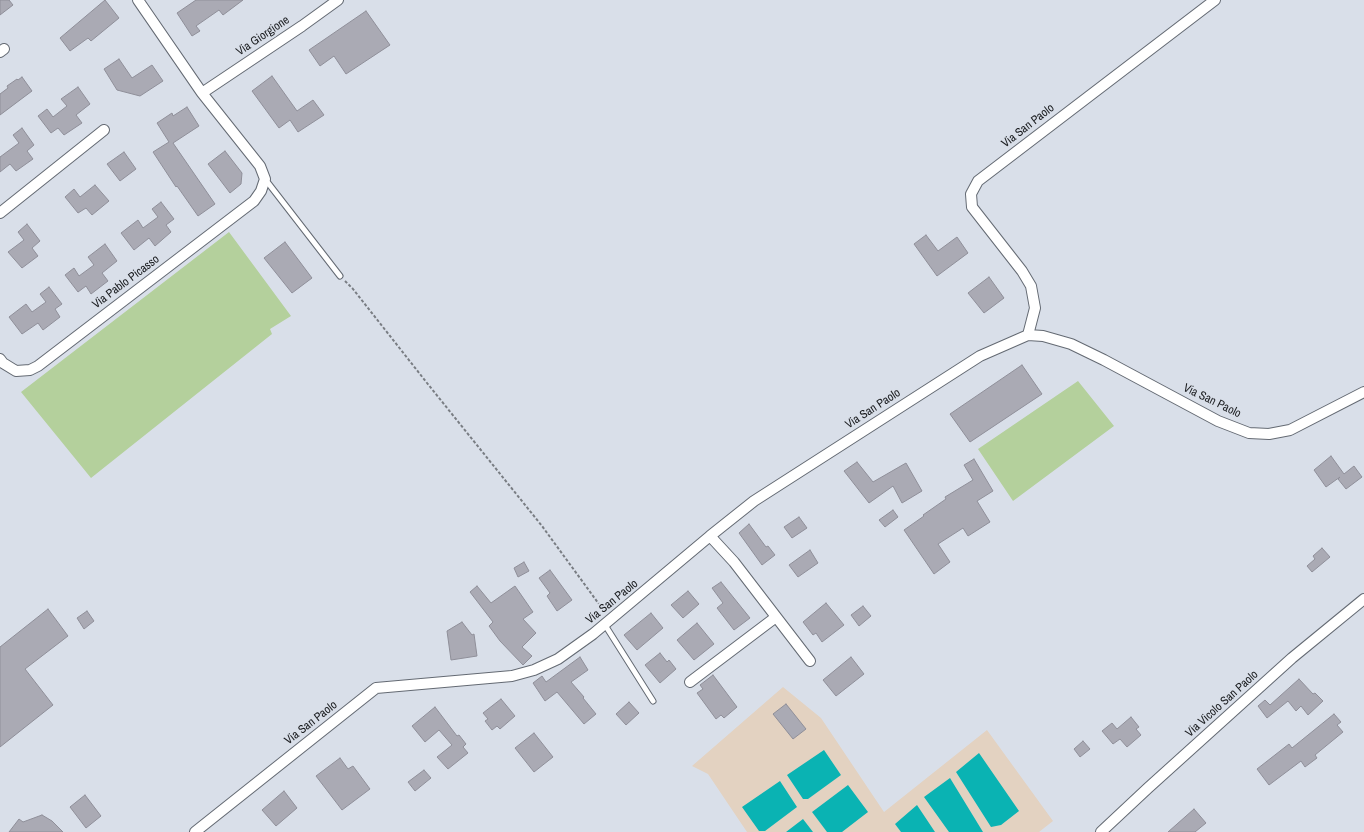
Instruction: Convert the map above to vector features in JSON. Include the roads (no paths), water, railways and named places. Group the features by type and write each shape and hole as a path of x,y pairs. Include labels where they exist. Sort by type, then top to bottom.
{"street":[{"path":"138,0 202,92 260,166 265,179"},
{"name":"Via Giorgione","path":"202,92 302,26 338,0"},
{"name":"Via San Paolo","path":"1028,335 1035,308 1031,286 1022,271 972,207 971,194 978,181 1215,0"},
{"path":"0,213 104,130"},
{"name":"Via Pablo Picasso","path":"0,359 16,370 30,370 38,366 254,201 261,191 265,179"},
{"name":"Via San Paolo","path":"195,832 376,688 512,676 534,670 558,659 608,622 754,501 980,356 1028,335 1043,336 1071,344 1218,421 1249,433 1269,434 1290,430 1364,392"},
{"path":"710,536 734,562 810,661"},
{"name":"Via Vicolo San Paolo","path":"1101,832 1292,658 1364,599"},
{"path":"690,682 776,617"}],"lane":[{"path":"265,179 340,276"},
{"path":"608,622 653,701"}],"water":[{"path":"824,750 841,775 808,799 803,799 787,775"},
{"path":"979,753 1019,811 1001,825 991,827 956,772"},
{"path":"950,778 983,832 949,832 924,797"},
{"path":"780,781 797,807 765,831 759,831 742,807"},
{"path":"848,785 868,812 842,832 827,832 812,812"},
{"path":"917,805 935,832 901,832 895,824"},
{"path":"803,819 813,832 786,832"}]}
